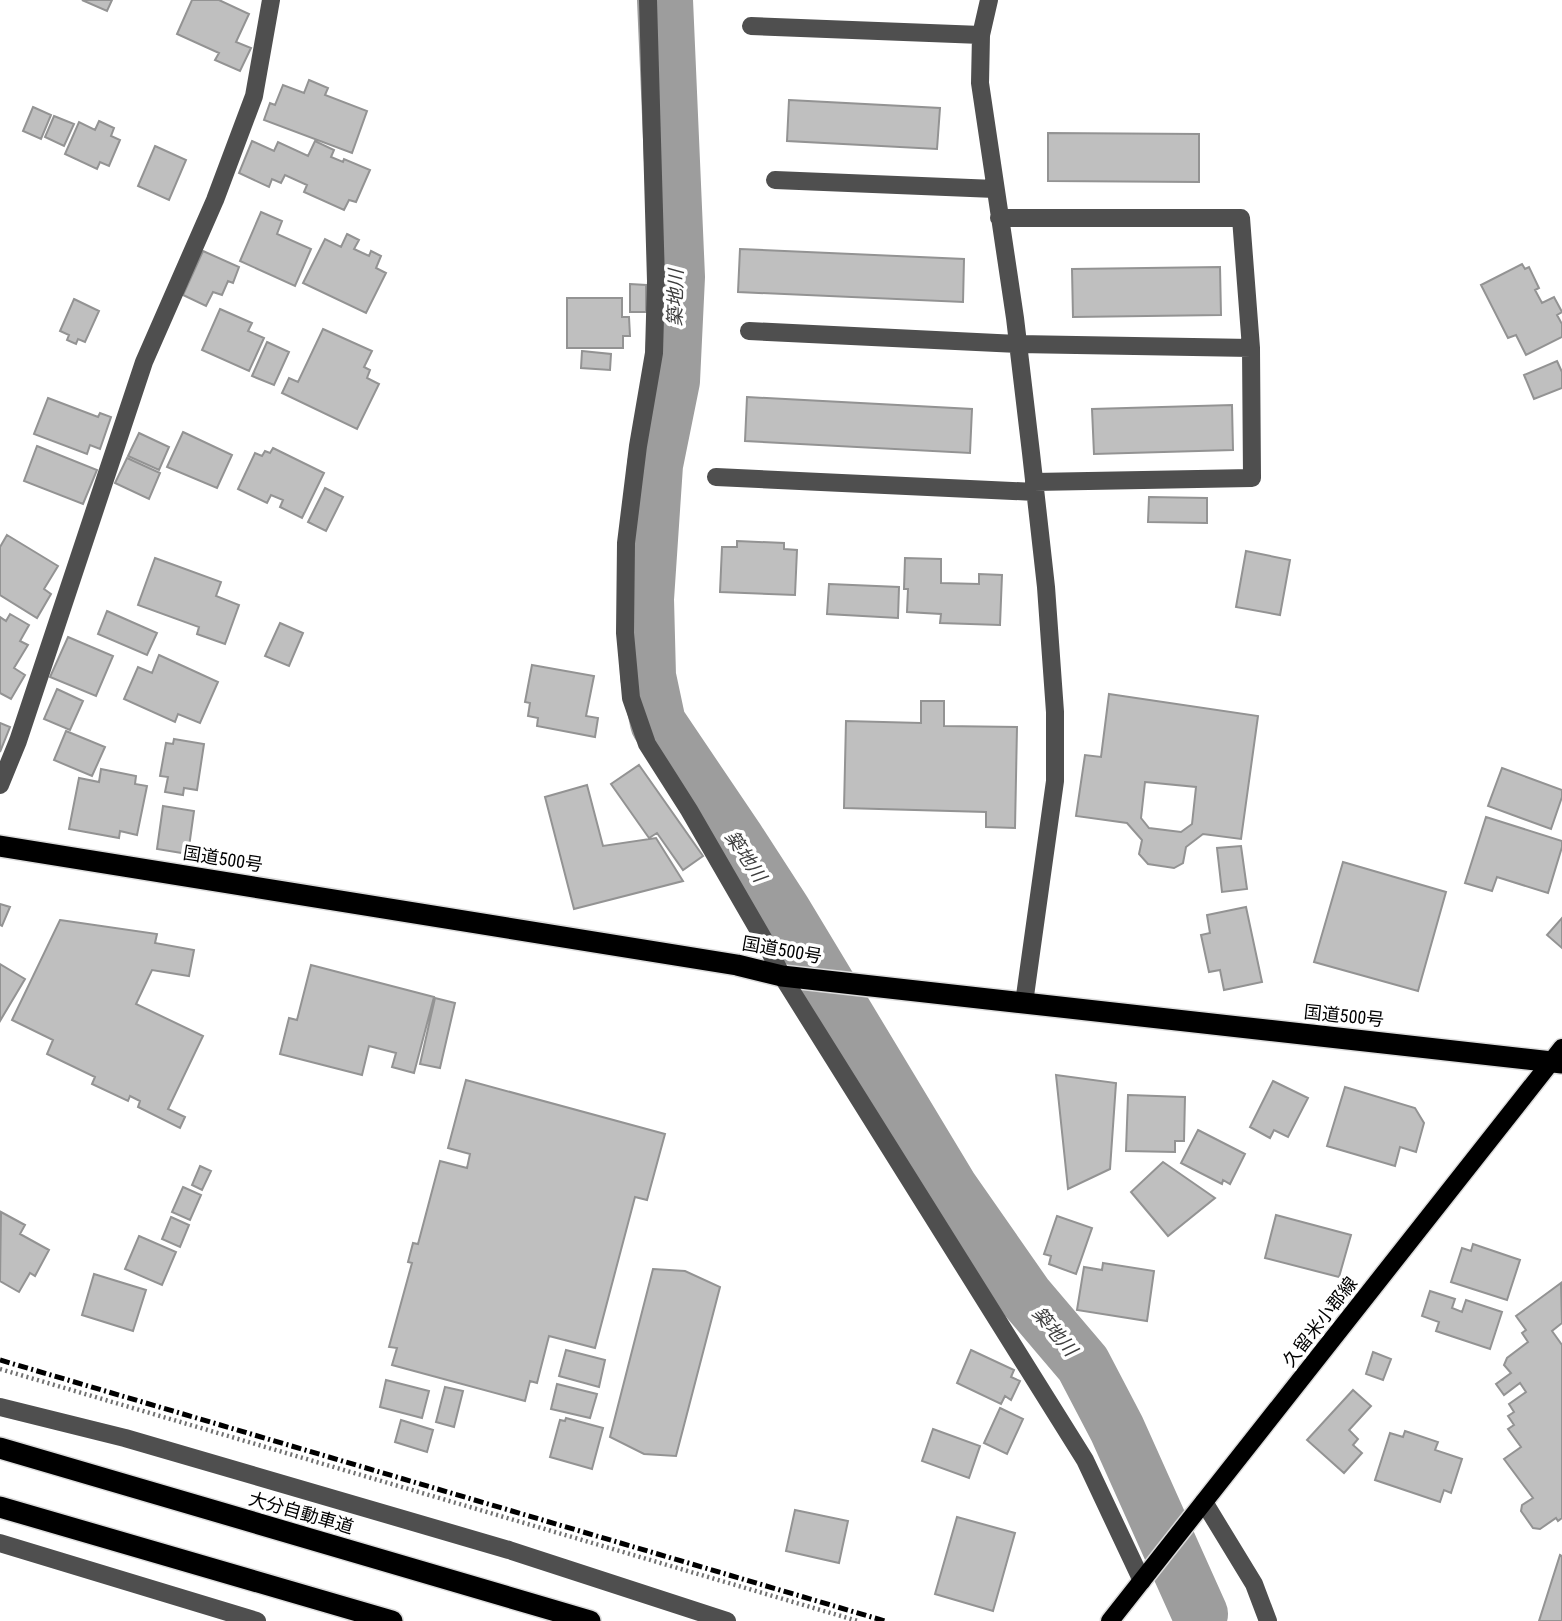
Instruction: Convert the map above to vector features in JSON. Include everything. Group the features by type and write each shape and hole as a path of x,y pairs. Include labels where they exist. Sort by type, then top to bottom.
{"highway":[{"name":"国道500号","path":"0,846 723,963 782,976 1558,1058"},
{"name":"大分自動車道","path":"0,1448 590,1621"},
{"path":"0,1507 392,1621"}],"main road":[{"name":"久留米小郡線","path":"1110,1621 1558,1058"}],"street":[{"path":"0,785 18,741 144,362 215,200 254,96 271,0"},
{"path":"648,0 656,293 654,353 638,446 626,543 625,633 631,698 647,744 763,937 782,976 1085,1460 1142,1581"},
{"path":"989,0 981,35 981,83 1035,487 1046,587 1055,712 1055,781 1024,1003"},
{"path":"751,26 981,35"},
{"path":"775,180 995,189"},
{"path":"716,477 1035,487 1252,478 1251,348 1241,218 999,218"},
{"path":"749,331 1018,344 1251,348"},
{"path":"0,1407 125,1437 509,1550 727,1621"},
{"path":"1204,1502 1254,1584 1268,1621"},
{"path":"0,1543 257,1621"}],"path":[{"path":"0,1369 858,1621"}],"building":[{"path":"82,0 112,0 107,11"},
{"path":"192,0 219,0 249,14 236,42 251,48 240,71 215,60 219,53 177,34"},
{"path":"309,80 328,88 325,95 367,111 352,153 264,120 270,103 275,105 283,85 304,93"},
{"path":"789,100 940,108 937,149 787,141"},
{"path":"33,107 51,115 41,139 23,131"},
{"path":"54,116 74,124 64,146 45,137"},
{"path":"99,121 114,128 111,136 120,140 109,166 100,162 97,169 65,154 79,122 95,130"},
{"path":"1048,133 1199,134 1199,182 1048,181"},
{"path":"252,141 274,151 278,142 308,156 315,141 334,150 331,157 343,162 344,159 370,170 356,202 349,200 344,210 304,192 307,185 285,175 281,183 272,179 269,187 239,173"},
{"path":"155,146 186,160 169,200 138,186"},
{"path":"261,212 282,221 277,234 311,249 295,286 240,261"},
{"path":"347,234 359,240 354,249 369,256 371,251 381,256 376,268 386,273 366,313 303,283 325,239 341,247"},
{"path":"740,249 964,259 963,302 738,292"},
{"path":"203,251 239,267 233,283 228,281 222,295 213,292 206,306 183,295"},
{"path":"1522,264 1525,269 1529,267 1539,288 1535,290 1542,303 1554,297 1562,312 1557,315 1562,324 1562,337 1526,355 1516,335 1508,338 1481,285"},
{"path":"1220,267 1221,315 1073,317 1072,269"},
{"path":"630,284 646,285 646,312 630,312"},
{"path":"567,298 622,298 622,317 629,317 630,336 623,336 623,348 567,348"},
{"path":"74,299 99,311 85,342 78,339 76,344 67,340 69,335 60,331"},
{"path":"220,309 252,323 248,331 264,338 249,371 202,350"},
{"path":"323,329 372,351 364,367 370,370 367,378 379,384 357,429 282,393 289,378 298,382"},
{"path":"267,342 289,352 274,385 252,376"},
{"path":"582,351 611,354 610,370 581,368"},
{"path":"1557,361 1562,372 1562,388 1534,399 1524,375"},
{"path":"747,397 972,409 970,453 745,441"},
{"path":"48,398 98,417 100,413 111,417 100,449 90,445 87,454 34,434"},
{"path":"1232,405 1233,450 1094,454 1092,409"},
{"path":"183,432 232,455 217,488 167,467"},
{"path":"139,433 169,447 159,470 128,456"},
{"path":"37,446 97,470 83,504 24,481"},
{"path":"273,448 324,473 302,518 280,507 283,500 271,495 267,503 238,489 255,453 262,456 265,451 270,453"},
{"path":"127,458 160,473 149,499 115,483"},
{"path":"325,488 343,497 326,531 308,522"},
{"path":"1149,497 1207,498 1207,523 1148,522"},
{"path":"7,535 58,566 44,589 51,594 37,618 0,595 0,547"},
{"path":"737,541 784,543 784,549 797,550 795,595 720,592 722,547 737,547"},
{"path":"1246,551 1290,560 1280,615 1236,607"},
{"path":"155,558 221,582 216,596 239,605 225,644 197,634 199,627 138,605"},
{"path":"905,558 941,559 941,583 979,584 979,574 1002,575 1000,625 940,623 941,614 907,612 908,589 904,589"},
{"path":"829,584 899,587 898,618 827,614"},
{"path":"107,611 157,633 147,655 98,634"},
{"path":"10,614 29,625 20,641 28,645 14,668 25,675 11,699 0,693 0,617 6,621"},
{"path":"280,623 303,633 289,666 265,656"},
{"path":"68,637 113,656 96,696 50,677"},
{"path":"159,655 218,682 200,723 178,714 175,722 124,699 138,667 152,673"},
{"path":"532,665 594,676 586,716 598,718 595,737 537,726 538,718 528,716 530,703 525,702"},
{"path":"57,689 83,701 70,730 44,719"},
{"path":"1109,694 1258,716 1241,839 1203,834 1186,847 1183,863 1174,868 1148,864 1139,854 1142,840 1127,823 1076,816 1085,755 1101,757","holes":["1145,782 1196,787 1192,824 1181,832 1149,828 1141,818"]},
{"path":"921,701 944,701 944,726 1017,727 1015,828 986,827 986,812 844,808 846,721 921,723"},
{"path":"0,723 10,727 0,752"},
{"path":"66,731 105,747 92,776 54,760"},
{"path":"174,739 204,744 197,790 184,788 183,795 165,792 168,777 160,776 166,743 173,744"},
{"path":"639,765 703,856 683,870 657,833 649,838 611,784"},
{"path":"1502,768 1562,790 1551,829 1488,806"},
{"path":"101,769 136,776 135,784 147,786 137,835 120,831 119,838 69,829 79,778 99,782"},
{"path":"587,785 603,846 656,838 683,881 574,909 545,797"},
{"path":"163,806 194,811 188,854 157,849"},
{"path":"1486,817 1562,841 1548,893 1497,877 1492,891 1465,883"},
{"path":"1241,846 1247,889 1222,892 1217,848"},
{"path":"1343,862 1446,892 1418,991 1314,962"},
{"path":"0,904 10,907 2,926 0,925"},
{"path":"1246,907 1262,982 1224,990 1220,970 1209,972 1201,935 1210,933 1207,915"},
{"path":"1562,918 1562,948 1547,935"},
{"path":"60,920 157,934 155,943 194,950 189,976 152,970 136,1004 203,1036 168,1109 185,1117 180,1128 138,1107 140,1101 130,1096 128,1101 92,1084 95,1077 47,1054 53,1040 12,1020"},
{"path":"0,964 25,979 0,1021"},
{"path":"311,965 434,997 414,1073 392,1067 396,1053 369,1046 362,1075 280,1054 289,1018 297,1020"},
{"path":"435,998 455,1003 440,1068 420,1064"},
{"path":"1056,1075 1116,1083 1110,1169 1068,1189"},
{"path":"466,1080 665,1134 647,1200 635,1197 595,1348 549,1336 537,1383 530,1381 525,1401 392,1365 397,1348 389,1347 412,1263 408,1262 413,1243 418,1244 440,1161 467,1168 470,1154 448,1148"},
{"path":"1273,1081 1308,1098 1288,1137 1274,1130 1270,1138 1250,1127"},
{"path":"1345,1087 1415,1108 1424,1123 1416,1152 1400,1147 1395,1166 1327,1146"},
{"path":"1128,1095 1185,1097 1184,1141 1175,1141 1175,1152 1126,1151"},
{"path":"1198,1130 1245,1154 1230,1184 1223,1180 1222,1184 1181,1163"},
{"path":"1163,1162 1215,1198 1168,1236 1131,1192"},
{"path":"200,1166 211,1171 202,1190 192,1185"},
{"path":"183,1187 201,1195 190,1220 172,1212"},
{"path":"1,1212 25,1225 20,1234 49,1250 35,1276 30,1273 19,1292 0,1281"},
{"path":"1276,1215 1351,1235 1339,1277 1265,1258"},
{"path":"1057,1216 1092,1228 1076,1274 1049,1264 1051,1256 1044,1254"},
{"path":"171,1217 189,1225 180,1247 162,1239"},
{"path":"139,1236 176,1252 162,1285 125,1269"},
{"path":"1473,1244 1520,1260 1507,1300 1451,1282 1462,1248 1471,1251"},
{"path":"1103,1263 1154,1271 1147,1321 1077,1310 1084,1267 1102,1270"},
{"path":"653,1269 685,1271 720,1287 676,1456 644,1454 610,1437"},
{"path":"94,1274 146,1290 133,1331 82,1315"},
{"path":"1561,1283 1562,1323 1552,1331 1562,1345 1562,1518 1558,1521 1556,1518 1540,1529 1533,1528 1521,1511 1522,1505 1533,1498 1504,1459 1521,1447 1508,1429 1514,1425 1508,1416 1514,1412 1509,1404 1526,1392 1520,1383 1504,1395 1496,1384 1511,1373 1504,1365 1507,1358 1528,1342 1522,1333 1526,1330 1516,1316"},
{"path":"1430,1291 1455,1299 1452,1308 1462,1312 1466,1300 1502,1312 1490,1349 1436,1331 1439,1322 1422,1316"},
{"path":"566,1350 605,1360 599,1387 559,1376"},
{"path":"971,1350 1014,1370 1011,1377 1020,1381 1011,1400 1005,1396 1001,1404 957,1383"},
{"path":"1373,1352 1391,1359 1383,1380 1366,1374"},
{"path":"386,1380 429,1391 422,1418 380,1407"},
{"path":"557,1384 597,1394 590,1418 551,1409"},
{"path":"445,1387 463,1391 454,1427 436,1422"},
{"path":"1353,1390 1371,1406 1349,1430 1358,1439 1353,1445 1362,1453 1344,1473 1307,1440"},
{"path":"1000,1408 1023,1419 1007,1454 984,1443"},
{"path":"566,1418 603,1428 592,1469 550,1457 560,1420 565,1421"},
{"path":"401,1420 433,1430 427,1452 395,1442"},
{"path":"933,1429 980,1446 969,1478 922,1461"},
{"path":"1405,1431 1438,1442 1435,1450 1462,1459 1451,1493 1444,1490 1440,1502 1375,1480 1390,1433 1403,1437"},
{"path":"795,1510 848,1521 839,1563 786,1551"},
{"path":"957,1517 1015,1533 993,1611 935,1594"},
{"path":"1560,1555 1562,1621 1539,1621"}],"waterway":[{"name":"築地川","path":"665,0 677,277 672,381 655,465 646,599 648,676 658,723 783,911 950,1188 1026,1297 1083,1364 1117,1429 1200,1614"},
{"name":"築地川","path":"1200,1614 1201,1621"}],"railway":[{"path":"0,1360 885,1621"}]}
